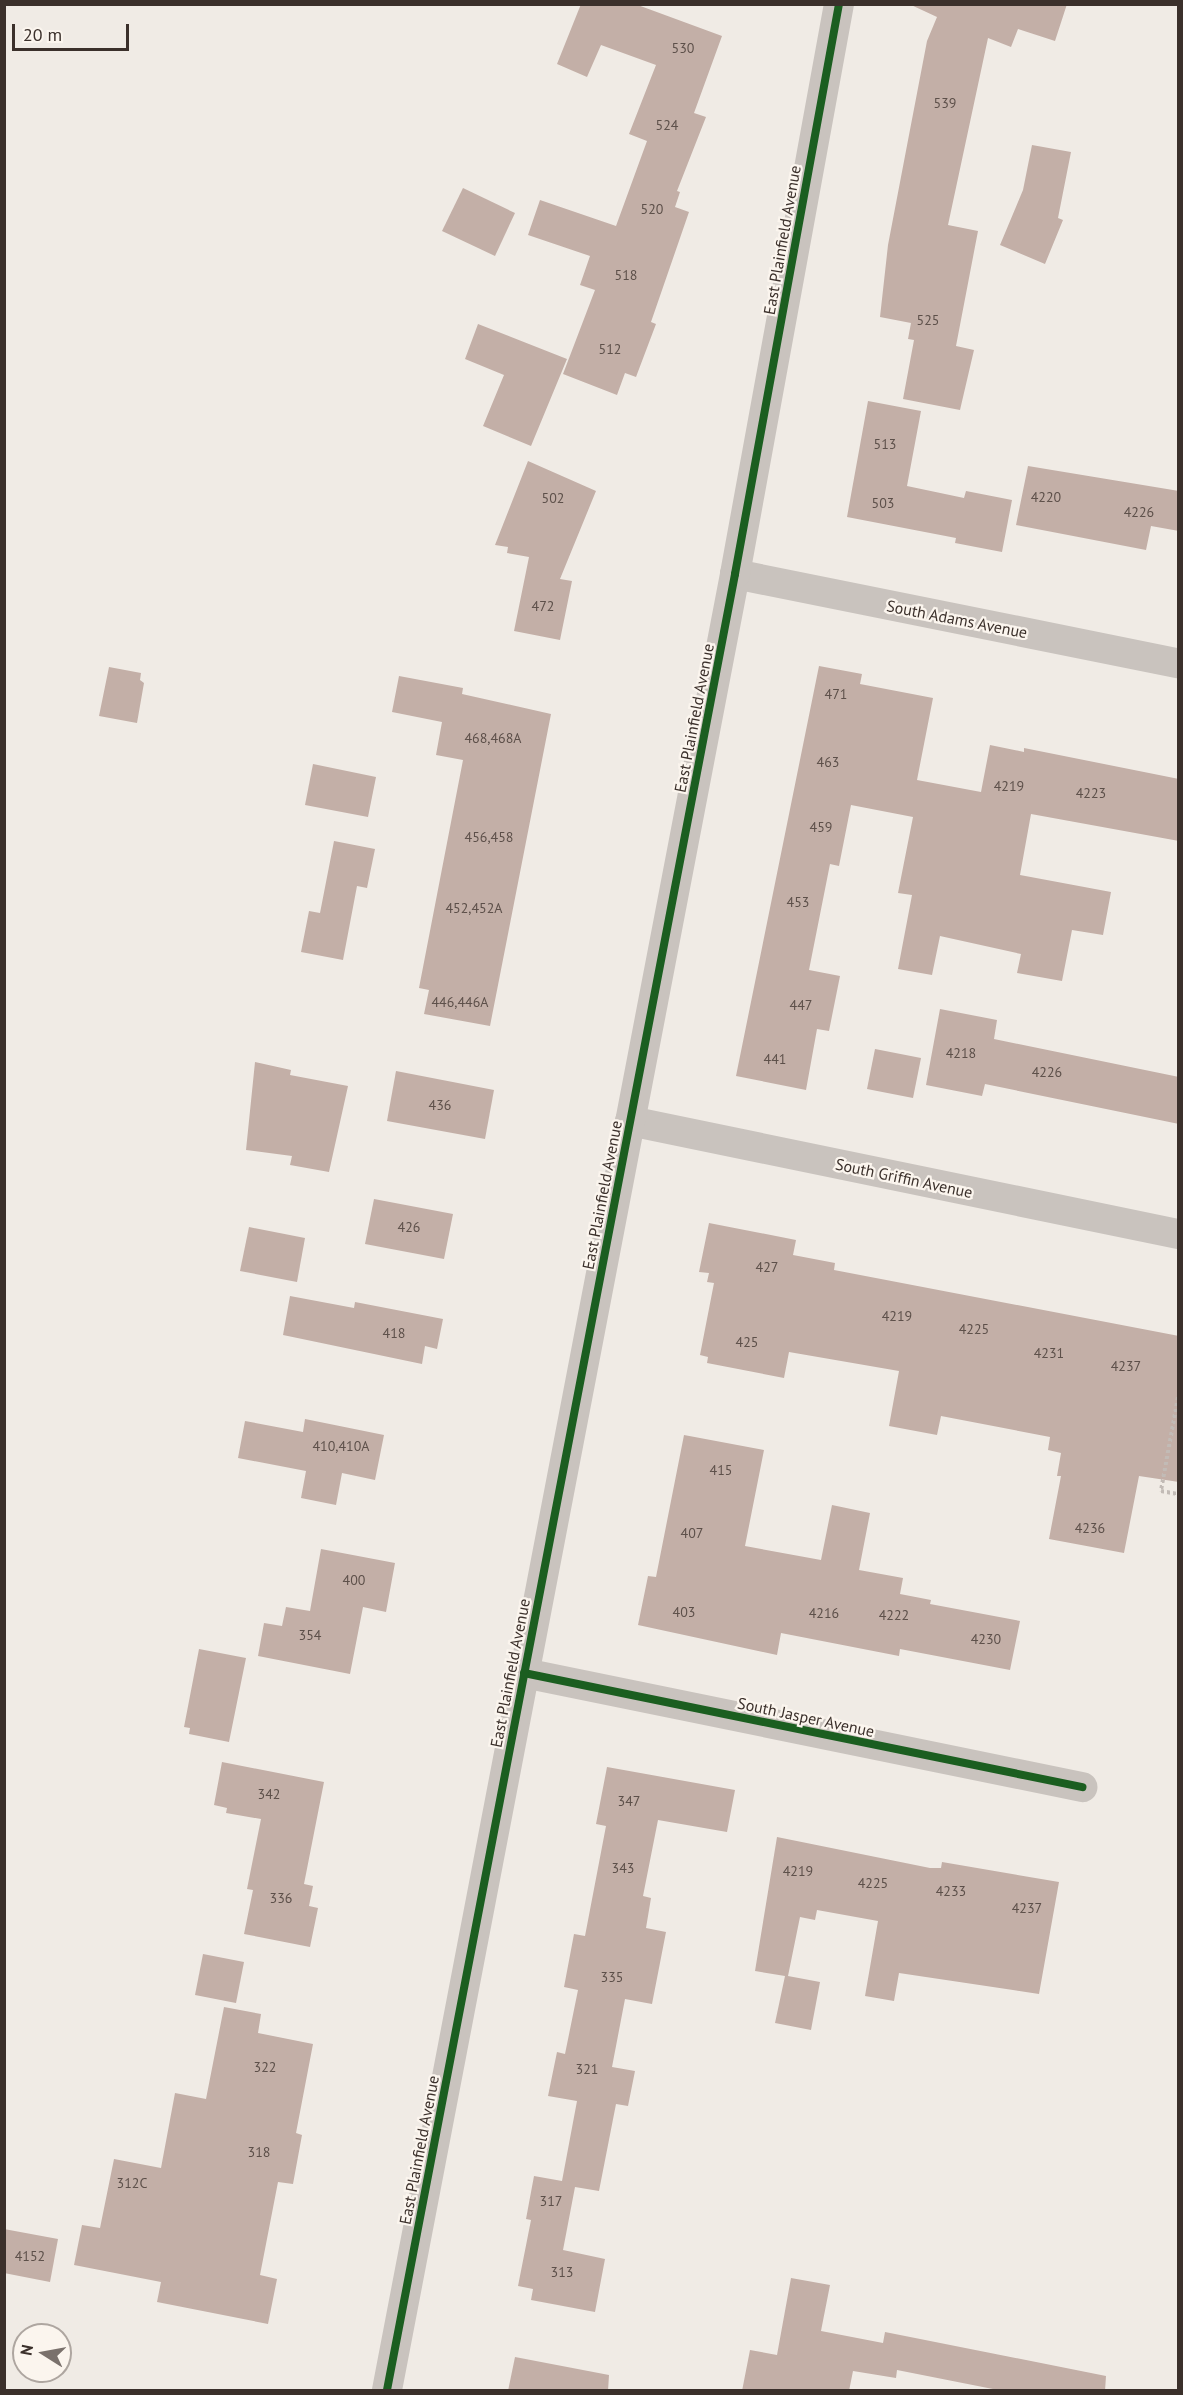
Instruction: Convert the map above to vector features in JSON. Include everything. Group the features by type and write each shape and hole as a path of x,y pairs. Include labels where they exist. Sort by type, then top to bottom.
{"street":[{"name":"East Plainfield Avenue","path":"387,2391 735,574 840,4"},
{"name":"South Adams Avenue","path":"735,574 1179,663"},
{"name":"South Griffin Avenue","path":"630,1121 1179,1234"},
{"name":"South Jasper Avenue","path":"524,1673 1082,1787"}],"path":[{"path":"1179,1397 1161,1491 1179,1494"}],"building":[{"path":"581,4 635,4 722,36 694,113 706,117 677,191 680,192 675,207 689,212 651,322 656,324 636,377 625,373 617,395 563,374 595,290 580,285 590,256 528,235 540,200 616,226 647,141 629,134 656,65 601,45 587,77 557,64"},
{"path":"909,4 1067,4 1055,41 1018,29 1011,47 988,38 948,225 978,231 956,346 974,350 960,410 903,399 914,340 908,339 911,323 880,317 888,245 927,41 937,17"},
{"path":"1032,145 1071,152 1058,218 1063,220 1045,264 1000,245 1023,190"},
{"path":"463,188 515,213 495,256 442,231"},
{"path":"478,324 567,359 531,446 483,426 504,375 465,359"},
{"path":"868,401 921,411 907,486 964,498 966,491 1012,500 1002,552 955,543 956,538 847,517"},
{"path":"528,461 596,491 560,579 572,581 560,640 514,631 529,557 507,553 508,547 495,545"},
{"path":"1028,466 1179,491 1179,531 1151,526 1146,550 1016,525"},
{"path":"819,666 862,674 860,684 933,698 917,780 981,792 990,745 1024,752 1024,748 1179,779 1179,841 1031,814 1020,875 1111,892 1103,935 1072,930 1062,981 1017,973 1021,954 940,936 932,975 898,969 912,895 898,893 913,817 851,805 839,866 830,864 809,970 840,976 829,1031 817,1029 806,1090 736,1076"},
{"path":"109,667 141,673 140,680 144,683 137,723 99,716"},
{"path":"399,676 463,688 462,694 551,714 490,1026 424,1014 429,990 419,988 463,760 436,755 442,722 392,712"},
{"path":"313,764 376,777 368,817 305,805"},
{"path":"334,841 375,849 367,888 357,886 343,960 301,952 309,911 320,913"},
{"path":"940,1009 997,1020 994,1039 1179,1077 1179,1124 985,1084 982,1096 926,1085"},
{"path":"875,1049 921,1058 913,1098 867,1089"},
{"path":"255,1062 291,1070 290,1075 348,1086 329,1172 290,1165 292,1156 246,1150"},
{"path":"396,1071 494,1090 485,1139 387,1121"},
{"path":"374,1199 453,1214 444,1259 365,1244"},
{"path":"709,1223 796,1240 793,1255 835,1263 834,1270 1179,1336 1179,1482 1139,1476 1124,1553 1049,1539 1061,1476 1057,1476 1061,1453 1048,1450 1050,1437 941,1416 937,1435 889,1426 899,1371 789,1352 784,1378 707,1363 708,1357 700,1355 714,1283 707,1282 709,1273 699,1272"},
{"path":"249,1227 305,1238 297,1282 240,1271"},
{"path":"290,1296 354,1308 355,1302 443,1319 437,1349 425,1346 422,1364 283,1335"},
{"path":"305,1419 384,1435 375,1480 342,1473 336,1505 301,1498 306,1471 238,1458 245,1421 303,1432"},
{"path":"684,1435 764,1450 745,1546 821,1560 832,1505 870,1513 859,1570 903,1578 900,1594 931,1600 930,1604 1020,1621 1010,1670 900,1649 899,1656 781,1633 777,1655 638,1625 648,1576 656,1577"},
{"path":"321,1549 395,1563 386,1612 363,1607 350,1674 258,1656 264,1623 282,1626 286,1607 310,1611"},
{"path":"199,1649 246,1658 229,1742 189,1734 190,1728 184,1727"},
{"path":"222,1762 324,1782 304,1884 313,1886 309,1906 318,1908 310,1947 244,1934 253,1890 247,1889 261,1819 226,1813 227,1808 214,1805"},
{"path":"607,1767 735,1790 727,1832 658,1820 643,1896 651,1898 646,1928 666,1932 652,2004 625,1999 612,2067 635,2071 628,2106 616,2104 599,2191 575,2187 563,2250 605,2259 595,2312 531,2300 533,2289 518,2286 531,2220 526,2219 534,2176 562,2181 577,2101 548,2096 557,2052 565,2054 578,1990 564,1987 574,1934 585,1936 606,1826 596,1824"},
{"path":"777,1837 930,1868 941,1868 942,1862 1059,1882 1039,1994 899,1973 894,2001 865,1996 878,1921 817,1910 815,1920 800,1917 788,1976 820,1982 811,2030 775,2023 785,1976 755,1971"},
{"path":"203,1954 244,1962 236,2003 195,1995"},
{"path":"224,2007 261,2014 258,2033 313,2044 296,2133 302,2135 293,2184 278,2182 260,2275 277,2279 268,2324 157,2302 161,2282 74,2265 82,2225 100,2228 114,2159 161,2168 175,2093 206,2099"},
{"path":"4,2229 58,2239 50,2282 4,2273"},
{"path":"791,2278 830,2285 821,2331 883,2343 885,2332 1106,2376 1105,2391 1003,2391 897,2370 896,2378 853,2371 849,2391 742,2391 750,2350 777,2355"},
{"path":"515,2357 609,2375 608,2391 508,2391"}],"cycle path":[{"path":"387,2390 735,574 839,4"},
{"path":"524,1673 1082,1787"}]}
